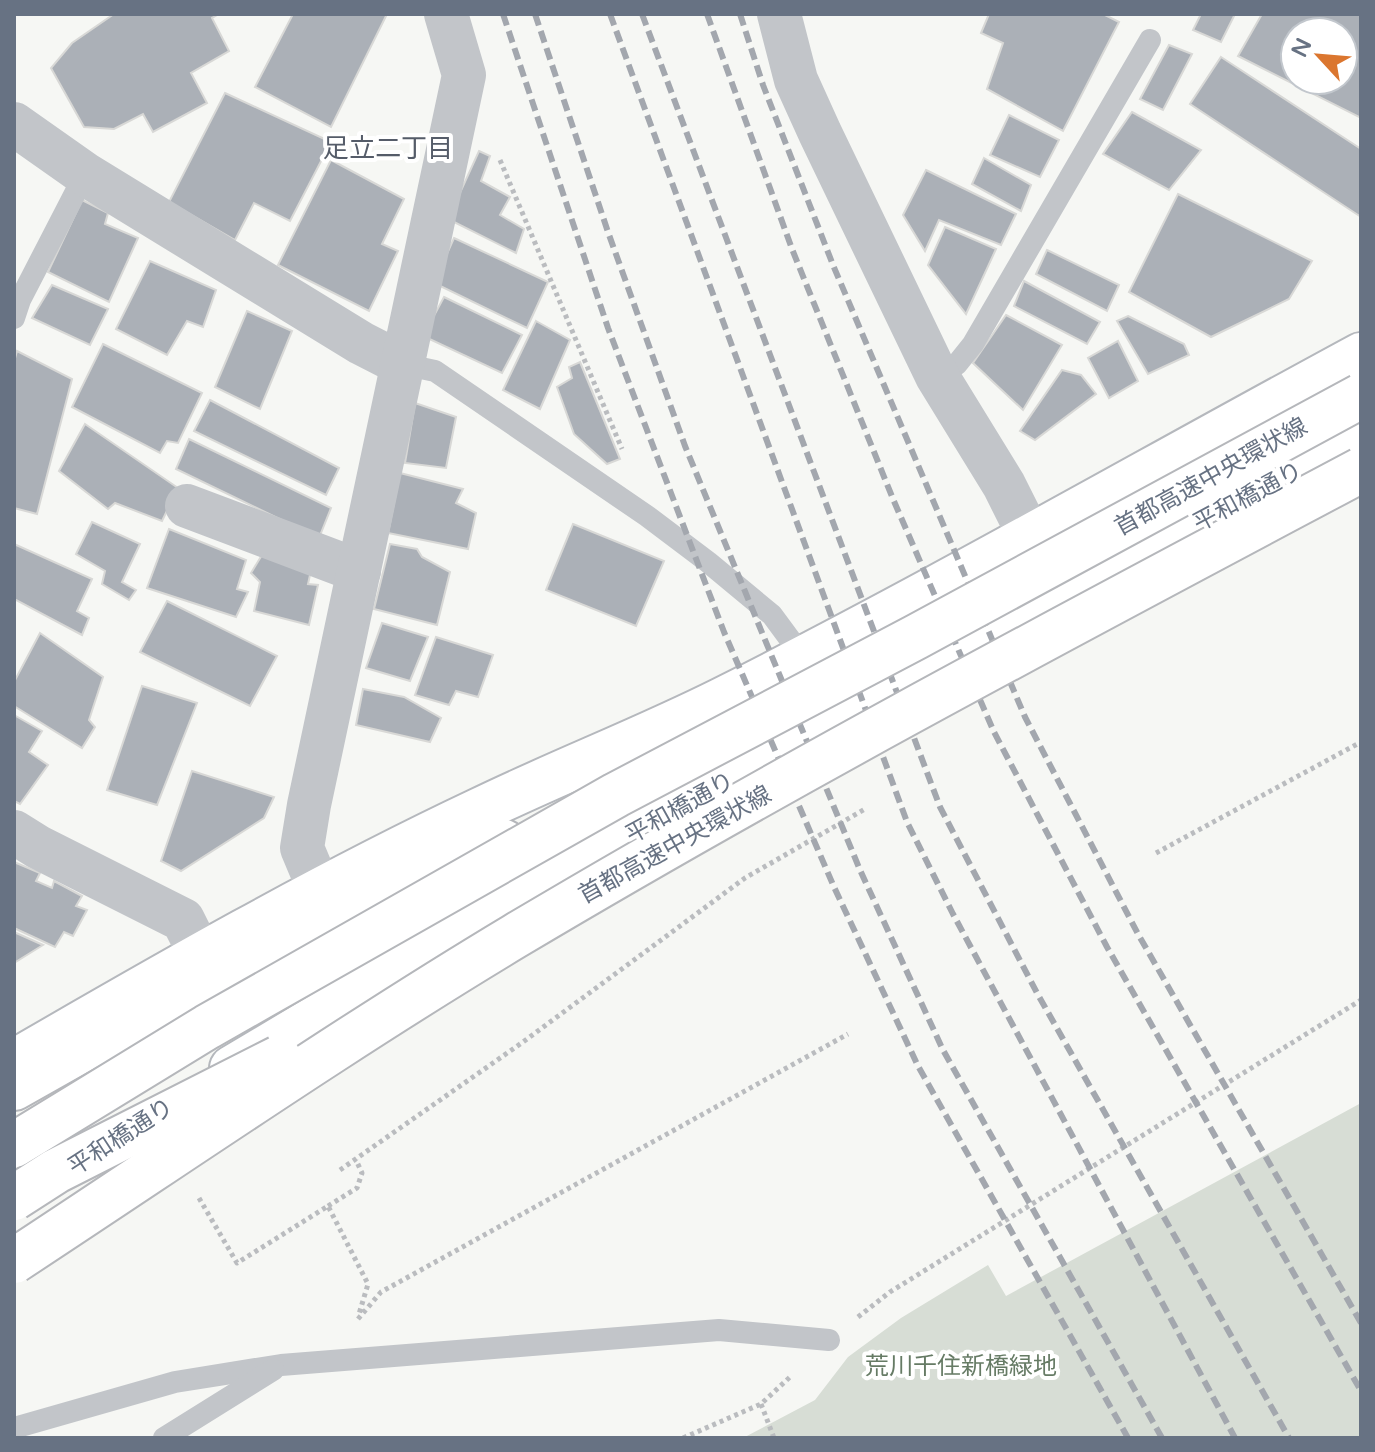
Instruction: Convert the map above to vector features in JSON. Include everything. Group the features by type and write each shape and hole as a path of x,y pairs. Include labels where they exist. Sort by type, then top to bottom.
{"main road":[{"path":"14,1062 200,954 320,891 475,812 718,702 903,606 1361,355"},
{"name":"首都高速中央環状線","path":"14,1145 207,1027 616,795 1361,396"},
{"name":"平和橋通り","path":"14,1207 149,1117 454,935 943,659 1361,437"},
{"name":"首都高速中央環状線","path":"14,1261 296,1075 512,938 922,707 1361,470"},
{"path":"14,1088 307,923 616,795"},
{"path":"14,1198 56,1171 512,938"}],"street":[{"path":"320,891 302,848 309,805 464,75 446,14"},
{"path":"779,14 796,80 937,376 1004,485 1029,535"},
{"path":"14,124 85,174 361,343 402,364"},
{"path":"187,506 359,571"},
{"path":"14,832 183,920 200,954"}],"lane":[{"path":"937,376 957,364 973,344 1150,40"},
{"path":"14,318 20,300 85,174"},
{"path":"402,364 435,371 647,516 772,615 803,657"},
{"path":"14,1428 175,1382 281,1365 719,1330 829,1340"},
{"path":"164,1438 281,1365"}],"path":[{"path":"495,147 642,495 647,516"},
{"path":"1156,853 1361,742"},
{"path":"340,1170 523,1042 745,878 865,809"},
{"path":"683,1438 761,1404 829,1340 890,1292 1361,1000"},
{"path":"358,1319 381,1292 848,1034"},
{"path":"197,1193 237,1263 357,1188 362,1173 356,1160"},
{"path":"328,1206 368,1284"},
{"path":"761,1404 774,1438"}],"green space":[{"name":"荒川千住新橋緑地","path":"1361,1103 1361,1438 743,1438 815,1400 848,1357 901,1318 988,1265 1006,1296"}],"building":[{"path":"114,14 219,14 212,18 229,51 191,73 207,103 153,132 143,114 114,129 84,127 51,68 72,43"},
{"path":"293,14 387,14 331,127 255,87"},
{"path":"989,14 1103,14 1119,22 1063,131 987,89 1003,43 981,33"},
{"path":"1201,14 1235,14 1221,42 1193,30"},
{"path":"1262,14 1361,14 1361,118 1317,96 1359,96 1359,16 1279,16 1279,77 1238,56"},
{"path":"1169,45 1192,54 1163,110 1140,99"},
{"path":"1221,57 1361,149 1361,217 1190,104"},
{"path":"225,93 331,142 290,221 254,203 235,240 169,202"},
{"path":"1132,112 1201,150 1169,190 1103,154"},
{"path":"1009,115 1059,140 1040,177 990,155"},
{"path":"479,151 490,156 481,181 510,197 500,215 524,229 516,253 448,219"},
{"path":"984,158 1031,185 1021,211 972,184"},
{"path":"331,160 404,199 382,244 398,251 369,311 278,265"},
{"path":"926,170 1016,214 1001,245 939,220 925,251 903,215"},
{"path":"1178,194 1312,261 1289,299 1211,337 1129,292"},
{"path":"82,200 108,213 105,224 138,238 109,302 48,272"},
{"path":"945,227 996,249 966,314 928,265"},
{"path":"454,238 548,282 527,328 434,283"},
{"path":"1047,250 1119,285 1107,311 1036,274"},
{"path":"150,261 216,290 203,327 187,321 167,355 116,329"},
{"path":"1024,281 1100,322 1087,344 1014,306"},
{"path":"52,285 108,309 90,345 32,318"},
{"path":"444,297 522,335 502,373 423,336"},
{"path":"247,311 292,331 260,409 215,387"},
{"path":"1006,315 1062,345 1023,410 973,363"},
{"path":"1128,316 1184,344 1189,355 1148,374 1117,321"},
{"path":"536,321 570,340 540,409 503,390"},
{"path":"1118,341 1138,381 1109,398 1088,358"},
{"path":"103,344 202,393 178,443 167,441 160,453 72,407"},
{"path":"17,351 72,379 37,514 14,508 14,362"},
{"path":"580,362 620,459 607,464 574,434 557,387 572,378 569,367"},
{"path":"1062,370 1081,375 1096,394 1035,440 1020,431"},
{"path":"210,400 339,468 326,495 194,431"},
{"path":"415,403 456,417 446,468 405,463"},
{"path":"85,424 178,488 162,521 115,503 108,509 59,471"},
{"path":"189,439 331,508 319,538 176,469"},
{"path":"400,473 463,489 456,503 476,513 468,549 388,533"},
{"path":"92,522 140,544 122,582 136,590 129,600 102,584 105,571 76,554"},
{"path":"573,524 664,561 636,626 546,590"},
{"path":"169,529 246,560 237,589 248,592 236,617 147,588"},
{"path":"14,544 92,579 77,611 89,618 82,635 14,599"},
{"path":"390,544 417,549 422,557 450,572 437,625 374,609"},
{"path":"265,550 312,566 308,584 318,585 309,625 254,611 260,582 251,573"},
{"path":"167,601 277,656 250,706 140,652"},
{"path":"382,623 428,637 410,681 366,668"},
{"path":"40,633 103,677 89,720 95,727 82,748 14,706 14,682"},
{"path":"436,637 493,655 478,697 456,691 449,705 415,695"},
{"path":"142,686 197,703 157,805 107,790"},
{"path":"363,689 404,697 441,718 430,742 356,725"},
{"path":"14,715 42,731 29,752 48,765 20,804 14,801"},
{"path":"192,771 274,797 264,818 181,871 161,861"},
{"path":"14,862 40,873 36,881 52,888 54,881 82,896 76,906 87,910 73,936 64,932 55,947 14,928"},
{"path":"14,932 43,945 14,963"}],"railway":[{"path":"503,14 608,328 724,632 834,887 918,1066 1128,1438"},
{"path":"535,14 608,232 685,446 860,870 943,1050 1162,1438"},
{"path":"610,14 907,822 953,914 1235,1438"},
{"path":"642,14 940,807 1037,993 1289,1438"},
{"path":"707,14 792,249 893,499 994,732 1107,947 1361,1391"},
{"path":"740,14 763,85 833,265 1025,717 1138,934 1361,1323"}],"district":[{"name":"足立二丁目","path":"388,148"}]}
